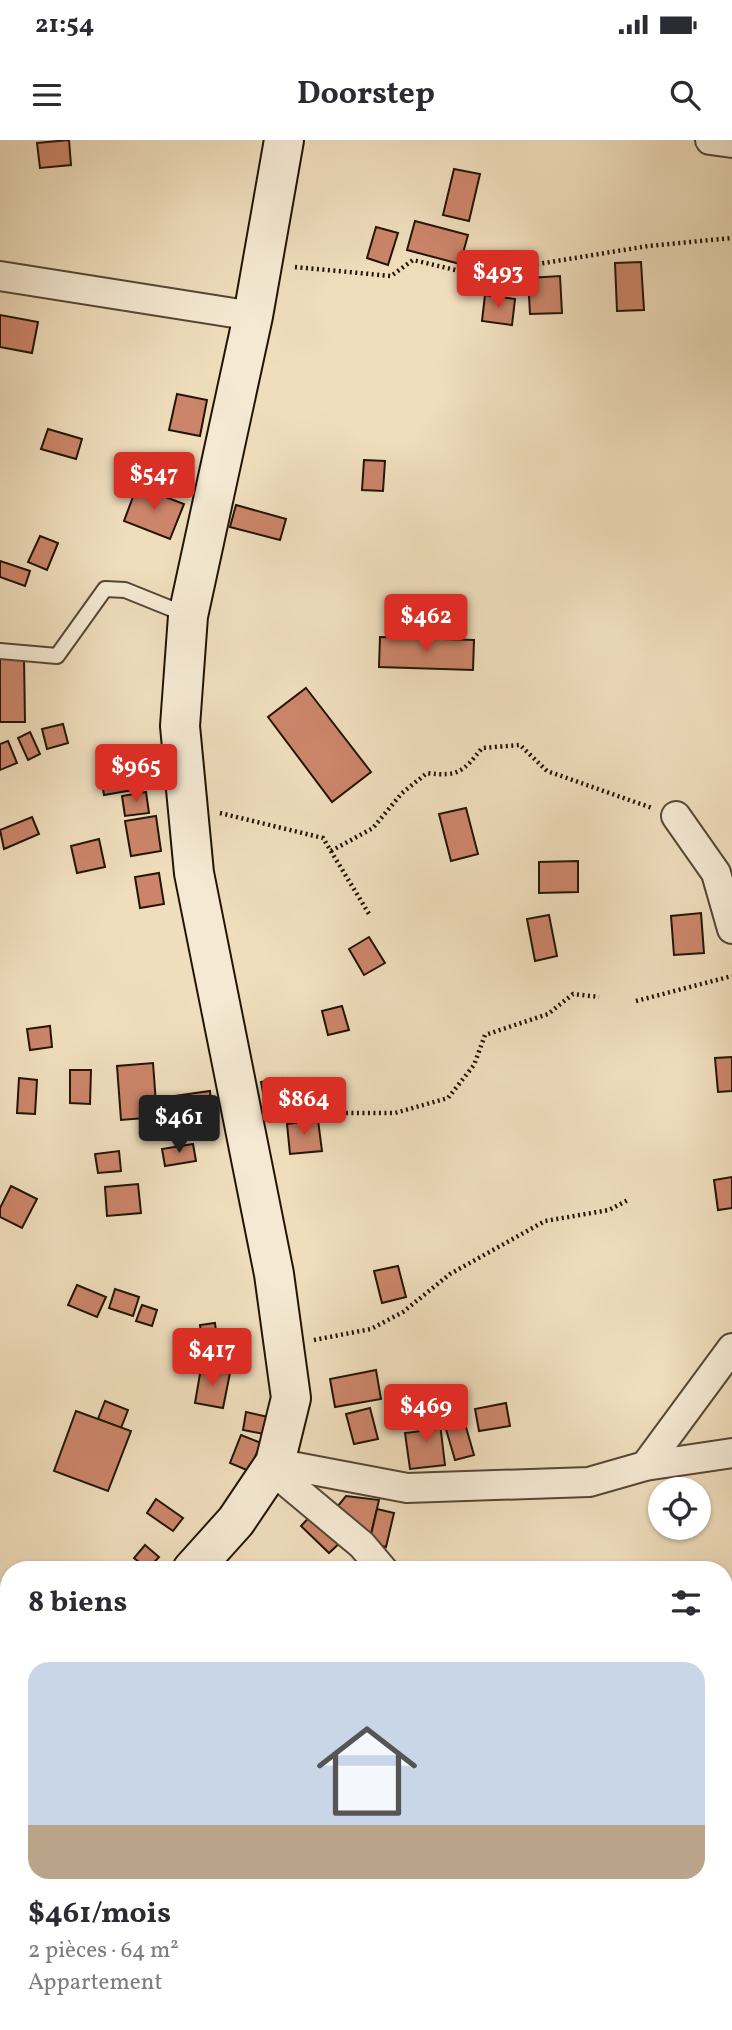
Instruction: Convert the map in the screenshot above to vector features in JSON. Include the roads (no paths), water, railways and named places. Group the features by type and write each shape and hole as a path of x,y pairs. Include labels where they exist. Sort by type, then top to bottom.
{"main road":[{"path":"200,1561 236,1521 273,1466 292,1398 286,1346 259,1190 194,873 180,726 188,616 253,316 284,140"}],"street":[{"path":"710,140 732,144"},
{"path":"0,276 253,316"},
{"path":"676,816 716,873 732,929"},
{"path":"645,1465 732,1348"},
{"path":"273,1466 407,1488 589,1482 645,1465 732,1453"},
{"path":"273,1466 362,1545 375,1561"}],"lane":[{"path":"0,651 57,656 105,589 125,590 188,616"}]}
